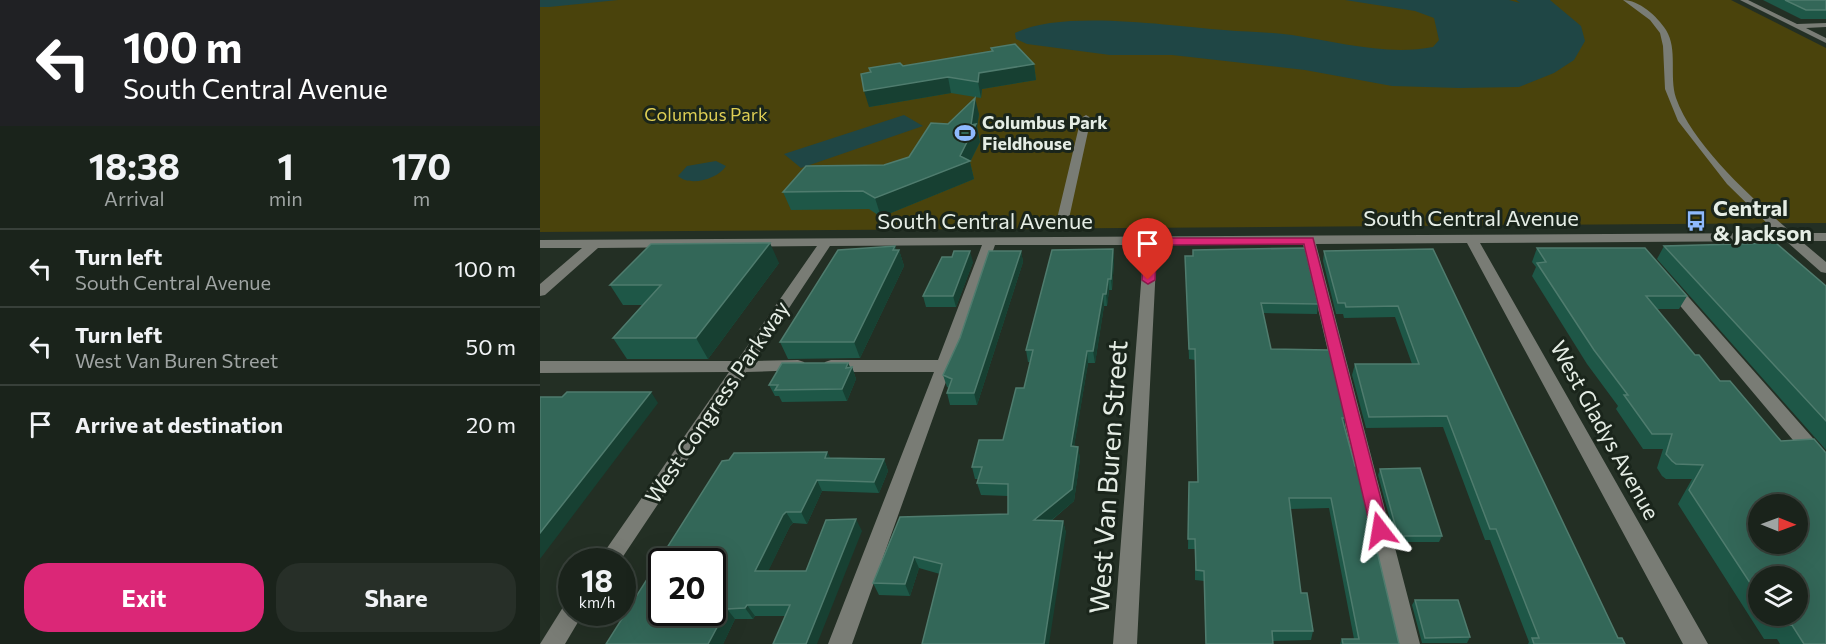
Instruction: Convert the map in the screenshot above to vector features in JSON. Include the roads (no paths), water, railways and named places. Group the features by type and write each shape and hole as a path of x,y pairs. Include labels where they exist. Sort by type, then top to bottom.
{"street":[{"path":"1626,0 1647,15 1663,32 1667,41 1669,87 1682,120 1730,180 1788,237 1826,269"},
{"path":"1743,0 1826,41"},
{"path":"1794,26 1826,26"},
{"path":"1062,223 1086,118"},
{"name":"South Central Avenue","path":"540,244 1826,237"},
{"path":"1629,238 1643,254"},
{"name":"West Gladys Avenue","path":"1471,239 1696,644"},
{"path":"1309,240 1408,644"},
{"name":"West Van Buren Street","path":"1125,644 1151,241"},
{"path":"840,644 990,242"},
{"path":"540,292 595,243"},
{"name":"West Congress Parkway","path":"617,548 826,243"},
{"path":"1658,271 1826,466"},
{"path":"540,367 944,366"},
{"path":"552,644 564,626"}],"water":[{"path":"540,0 618,0 540,7"},
{"path":"1345,0 1509,0 1520,3 1516,0 1550,0 1581,26 1585,41 1574,60 1554,73 1519,87 1459,88 1392,86 1305,70 1172,55 1110,55 1027,44 1016,39 1015,33 1036,26 1088,20 1284,34 1380,49 1433,47 1439,40 1434,18 1415,11"},
{"path":"904,115 923,126 801,168 784,154"},
{"path":"716,161 726,166 710,178 689,181 678,176 687,166"}],"place":[{"name":"Columbus Park Fieldhouse","path":"965,133"},
{"name":"Central & Jackson","path":"1696,221"}],"park label":[{"name":"Columbus Park","path":"706,115"}]}
